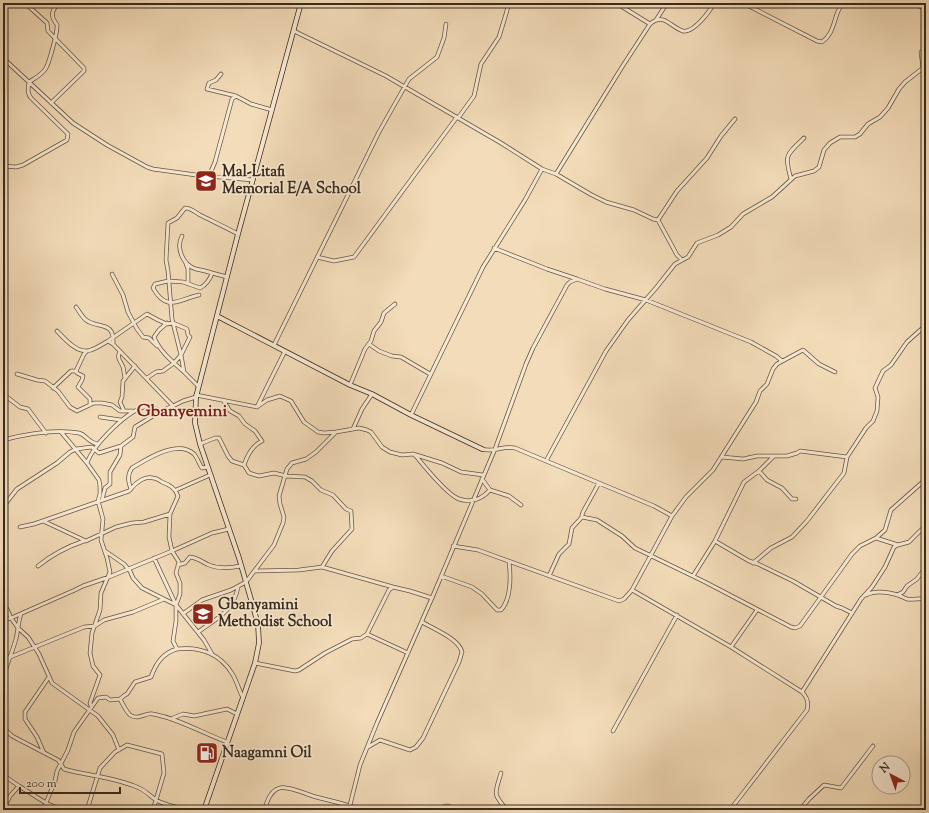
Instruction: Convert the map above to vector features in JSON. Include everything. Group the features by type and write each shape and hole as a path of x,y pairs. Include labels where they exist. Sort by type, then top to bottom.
{"main road":[{"path":"204,810 255,663 259,643 259,630 241,566 200,444 196,423 196,396 238,234 301,3"},
{"path":"217,316 350,385 372,394 411,415 482,449"}],"street":[{"path":"25,3 47,23 48,31 84,68 84,70 51,103"},
{"path":"29,82 39,76 46,68 56,39 57,25 52,17 52,12 58,3"},
{"path":"317,257 334,261 354,257 474,96 481,64 499,37 509,3"},
{"path":"616,3 650,24"},
{"path":"556,174 622,67 650,24 656,20 667,3"},
{"path":"656,20 662,19 683,31 687,31 693,29 710,11 714,3"},
{"path":"738,3 749,6 817,41 822,42 828,38 837,12 842,3"},
{"path":"908,3 926,8"},
{"path":"274,346 378,132 404,86 428,63 437,57 444,38 446,24"},
{"path":"294,31 359,62 404,86 542,169 556,174 606,202 634,210 658,220 677,255 682,260"},
{"path":"546,462 606,351 628,320 675,264 688,256 697,243 718,235 731,227 743,214 772,196 795,176 814,171 819,167 824,150 830,143 840,137 855,137 860,134 868,124 880,117 888,108 905,82 923,68 921,52 926,48"},
{"path":"3,58 73,123 107,145 147,167 209,176 253,180"},
{"path":"221,74 216,80 209,83 207,89 236,96 251,104 272,110"},
{"path":"3,166 16,167 23,165 67,140 68,134 28,95 29,82"},
{"path":"209,176 215,162 230,104 236,96"},
{"path":"658,220 677,191 707,158 721,136 735,119"},
{"path":"791,179 787,158 789,153 804,138"},
{"path":"411,415 483,267 542,169"},
{"path":"184,372 172,319 170,302 166,260 168,224 177,218 182,210 189,208 238,234"},
{"path":"182,236 179,248 188,268 188,284"},
{"path":"494,248 547,269 605,289 646,300 751,342 782,361"},
{"path":"185,261 194,268 227,276"},
{"path":"199,295 179,302 170,302 164,301 158,296 153,288 155,284 168,281 188,284 200,288 203,287 212,273"},
{"path":"112,274 123,295 128,312 143,336 149,338 198,386"},
{"path":"350,805 360,765 442,576 453,546 474,501 533,348 567,285 578,279"},
{"path":"350,385 365,349 369,344 384,313 395,304"},
{"path":"76,307 85,320 91,323 105,325 114,336 113,344"},
{"path":"57,331 74,346 80,350 87,351 108,340 147,314 167,324 173,324 188,330 190,337 181,355 174,363 147,378"},
{"path":"157,346 154,337 159,330 172,319"},
{"path":"753,563 771,548 792,536 807,521 844,473 847,457 866,428 873,421 877,411 878,397 875,388 883,371 891,365 907,342 926,325"},
{"path":"108,340 173,406"},
{"path":"369,344 379,351 392,356 401,357 430,374"},
{"path":"453,546 478,550 619,601 624,599 632,590 672,516 686,497 713,470 722,457 756,402 760,391 770,378 773,369 782,361 802,350 819,364 835,372"},
{"path":"76,371 87,351"},
{"path":"120,351 118,359 123,366 125,378"},
{"path":"257,407 267,384 285,351"},
{"path":"124,411 120,402 122,397 123,381 135,366"},
{"path":"53,388 71,371 76,371 83,376 78,386 90,399 90,405"},
{"path":"17,374 44,381 77,412 94,403 112,405 120,411 133,411"},
{"path":"3,394 20,407 28,409 46,433"},
{"path":"353,429 362,409 372,394"},
{"path":"6,503 17,489 76,449 88,447 99,453 121,446 133,437 135,427 139,423 161,411 196,396 257,407 267,400 280,396 291,400 304,422 318,432 336,432 362,428 371,432 382,447 390,452 402,455 413,454 442,463 461,472 483,475"},
{"path":"223,400 230,411 239,416 245,424 255,431 262,441 253,448 244,465"},
{"path":"87,463 98,444 121,420 133,411 143,406 148,406 161,411"},
{"path":"100,417 121,420"},
{"path":"61,432 76,449 99,480 100,494 98,501 103,520 102,544 110,566 109,577 101,592 100,610 92,633 90,653 93,666 100,675 90,703 92,706"},
{"path":"3,440 17,436 61,432 80,434 91,443 98,444"},
{"path":"184,613 202,600 238,587 246,582 274,545 283,523 284,517 279,496 287,469 292,463 306,458 316,452 336,432"},
{"path":"200,444 215,438 219,438 232,461 244,465 249,473 259,476 274,473 305,478 310,480 319,488 333,495 352,513 352,529 350,533 332,552 322,567"},
{"path":"102,500 105,488 110,484 110,472 120,455 121,446"},
{"path":"482,449 495,449 505,446 515,448 654,506 672,516"},
{"path":"132,489 128,480 129,472 132,468 167,450 178,449 189,451 195,455 202,468 208,467"},
{"path":"722,457 743,459 757,456 787,456 800,451 847,457"},
{"path":"413,454 456,498 474,501 486,495 490,490"},
{"path":"693,576 715,541 744,482 759,471 774,456"},
{"path":"759,471 767,480 782,488 792,499 796,499"},
{"path":"176,490 210,475"},
{"path":"20,527 43,521 132,489 134,485 141,480 152,477 171,486 176,490 178,496 170,514 169,537 172,551 179,562 176,573 180,583 180,594 176,605 176,621 173,640 177,649"},
{"path":"482,479 490,490 509,496 521,505"},
{"path":"582,517 597,520 622,536 635,548 795,628 800,626 852,554 860,546 876,538 885,530 891,510 926,479"},
{"path":"549,576 559,554 569,544 572,528 582,517 599,483"},
{"path":"38,566 53,554 68,546 102,534 116,527 144,522 170,514"},
{"path":"43,521 73,534 84,541"},
{"path":"802,692 852,613 885,567 894,547 908,542 926,527"},
{"path":"3,620 21,614 82,586 109,577 212,533 229,529"},
{"path":"876,538 898,545"},
{"path":"715,541 753,563 793,581 821,598 852,613"},
{"path":"105,551 128,568 132,578 142,588 176,605 184,613 204,640 212,654"},
{"path":"178,565 186,563 190,557 198,558 210,565 228,568 241,566"},
{"path":"154,558 176,605"},
{"path":"442,576 472,587 482,594 498,610 501,610 510,588 509,562"},
{"path":"255,571 299,570 322,567 432,598"},
{"path":"897,595 903,592 907,586 917,579 926,567"},
{"path":"198,632 231,607 237,596 238,587"},
{"path":"255,663 288,670 299,670 318,656 352,639 361,638 367,634 389,590 392,587"},
{"path":"632,590 731,646 802,692 807,699 808,704 806,710 730,810"},
{"path":"864,596 871,592 897,595 908,599 926,599"},
{"path":"3,660 84,627 95,626 104,620 133,612 164,599"},
{"path":"3,604 18,628 28,637 39,654 52,683 98,716 113,735 119,750"},
{"path":"731,646 757,610"},
{"path":"3,680 6,666 16,638 18,620 21,614"},
{"path":"613,731 677,615"},
{"path":"368,747 380,740 410,750 416,747 423,738 459,662 462,652 459,645 422,622"},
{"path":"367,634 408,653"},
{"path":"43,810 74,732 98,698 106,697 110,700 120,699 127,694 135,682 151,677 158,661 169,651 177,649 196,649 212,654 221,659 230,670 243,698"},
{"path":"44,753 37,738 25,719 25,712 49,677"},
{"path":"120,699 130,715 140,718 151,713 173,718 181,724 227,742"},
{"path":"173,718 183,714 194,716 227,709 237,714"},
{"path":"3,727 12,736 58,760 64,769 99,776 138,788 150,794 156,800 186,810"},
{"path":"87,810 99,776 100,768 126,745 162,754 164,773 153,810"},
{"path":"800,810 824,785 841,788 873,746"},
{"path":"501,773 495,792 497,798 507,810"},
{"path":"3,775 46,803 62,810"},
{"path":"3,810 10,796 19,786"},
{"path":"264,810 269,797 273,792 281,788 350,805 361,810"},
{"path":"439,810 445,806 449,806 454,810"}],"place":[{"name":"Mal-Litafi Memorial E/A School","path":"206,181"},
{"name":"Gbanyamini Methodist School","path":"203,614"},
{"name":"Naagamni Oil","path":"207,753"}],"district":[{"name":"Gbanyemini","path":"182,412"}]}
